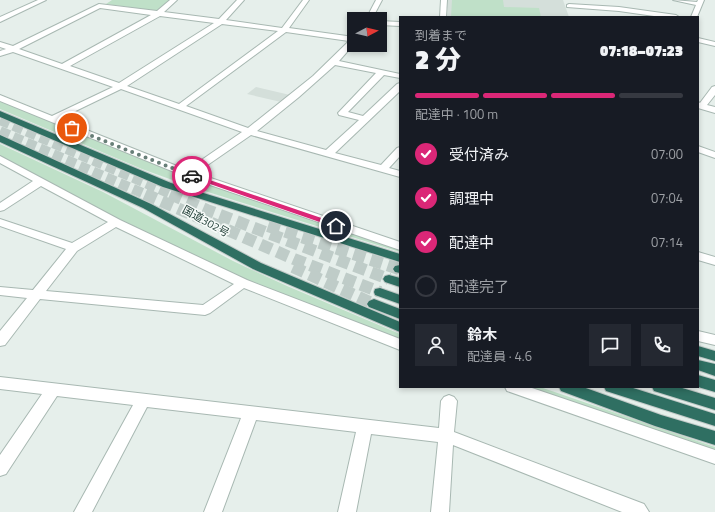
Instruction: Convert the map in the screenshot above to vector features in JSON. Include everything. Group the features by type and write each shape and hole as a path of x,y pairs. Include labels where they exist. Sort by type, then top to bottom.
{"highway":[{"name":"国道302号","path":"0,114 167,185 399,265"},
{"name":"国道302号","path":"0,138 147,206 257,266 399,326"},
{"path":"399,300 377,298 399,313"},
{"path":"699,351 715,356"},
{"path":"699,365 715,370"},
{"path":"699,381 715,386"},
{"path":"569,388 660,421 715,438"},
{"path":"614,388 715,420"},
{"path":"662,388 715,404"}],"street":[{"path":"0,20 43,0"},
{"path":"0,54 98,6 107,0"},
{"path":"64,66 158,14 174,0"},
{"path":"52,120 120,86 220,22 241,0"},
{"path":"180,107 284,30 306,0"},
{"path":"373,12 379,0"},
{"path":"443,16 444,0"},
{"path":"676,0 700,2 694,16"},
{"path":"98,6 347,39"},
{"path":"569,6 619,9 669,16"},
{"path":"387,23 399,24"},
{"path":"699,40 715,44"},
{"path":"0,44 251,132 399,174"},
{"path":"188,174 251,132 293,99 334,62 347,48"},
{"path":"334,62 399,76"},
{"path":"365,118 342,113 382,72"},
{"path":"328,154 399,87"},
{"path":"715,89 700,105 715,110"},
{"path":"0,98 188,174 399,246"},
{"path":"699,149 715,155"},
{"path":"383,169 399,151"},
{"path":"0,159 116,222 243,282 399,345"},
{"path":"0,208 41,181"},
{"path":"0,222 73,248"},
{"path":"0,341 73,248 116,222"},
{"path":"699,256 715,261"},
{"path":"0,291 205,310 243,282"},
{"path":"699,336 715,340"},
{"path":"0,383 447,436 640,512"},
{"path":"515,388 715,458"},
{"path":"0,469 53,389"},
{"path":"83,512 143,400"},
{"path":"440,512 449,402"},
{"path":"213,512 251,412"},
{"path":"347,512 365,426"}],"shaded area":[{"path":"448,0 563,0 569,16 447,16"},
{"path":"256,87 290,95 281,102 247,94"}],"green space":[{"path":"112,0 171,0 158,11 106,4"},
{"path":"452,0 503,0 504,7 539,8 541,16 451,16"},
{"path":"0,100 199,180 265,204 399,248 399,252 192,187 142,169 0,109"},
{"path":"0,144 103,192 233,261 287,286 399,334 399,342 242,279 132,226 0,156"},
{"path":"522,388 543,388 715,447 715,454"}],"tunnel":[{"path":"0,120 173,195"},
{"path":"0,131 147,195"},
{"path":"145,194 294,259 380,292"},
{"path":"170,194 207,210 389,279"},
{"path":"268,226 399,269"},
{"path":"293,267 374,304"}],"way so far":[{"path":"72,128 192,176"}],"route":[{"path":"192,176 336,226"}]}
